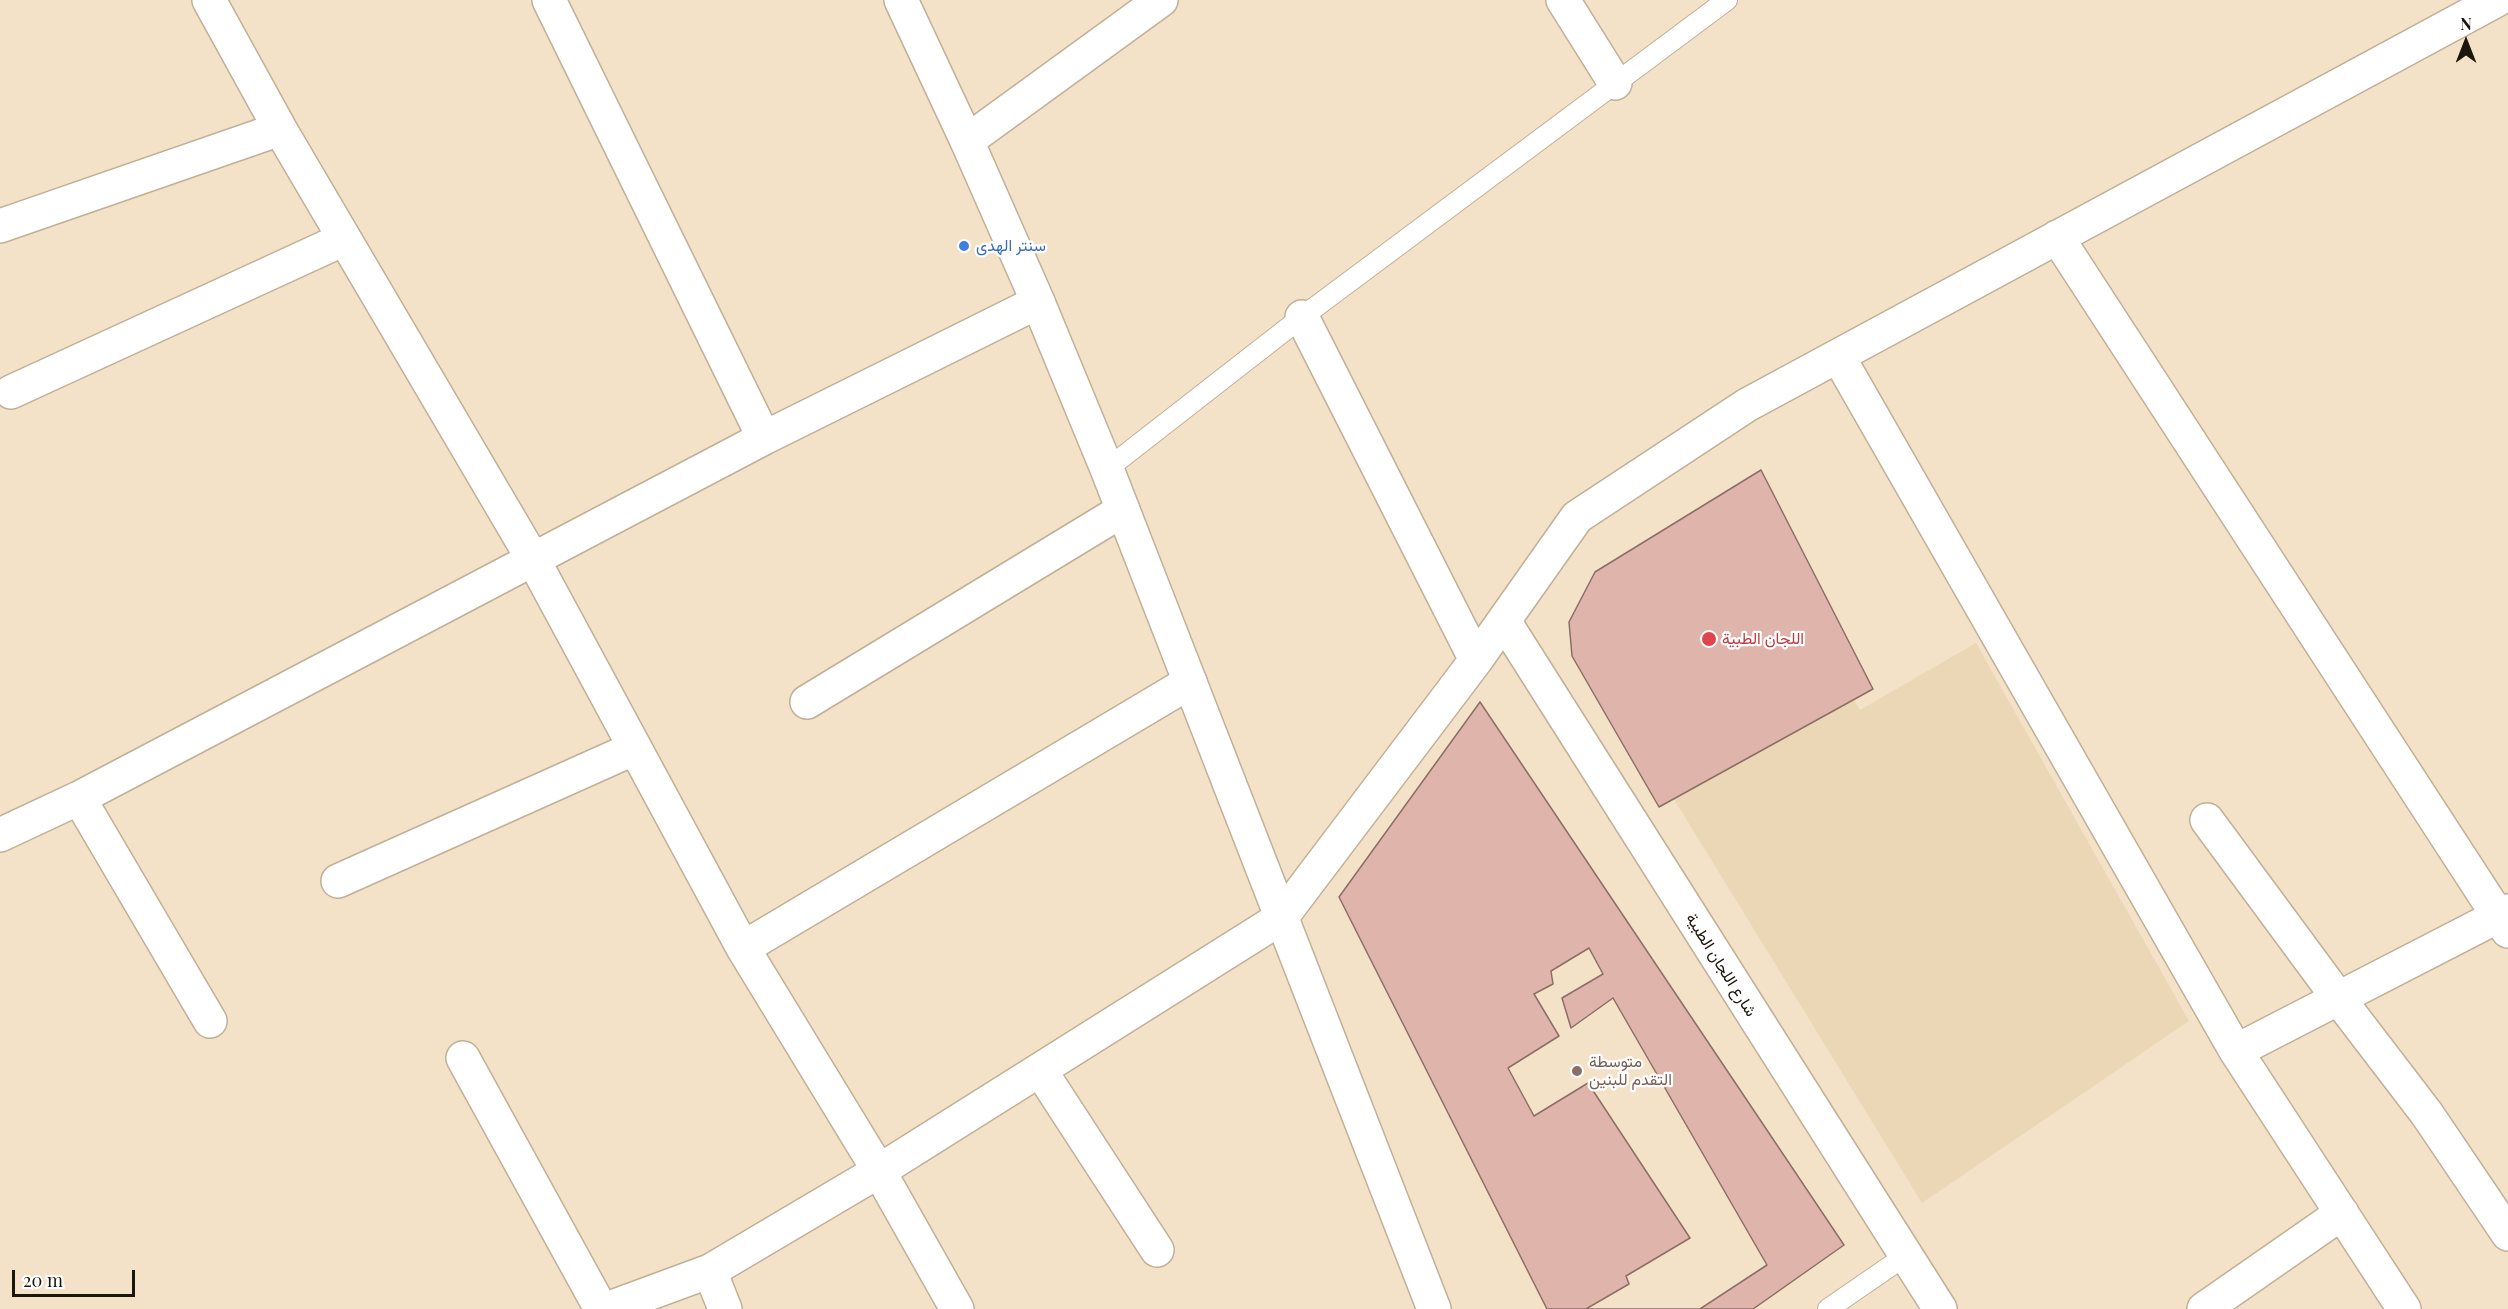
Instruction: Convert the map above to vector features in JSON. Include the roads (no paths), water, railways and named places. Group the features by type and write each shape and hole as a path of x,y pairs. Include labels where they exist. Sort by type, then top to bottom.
{"street":[{"path":"209,0 280,129 534,561 743,948 879,1170 957,1309"},
{"path":"549,0 764,438"},
{"path":"902,0 1038,302 1107,469 1434,1309"},
{"path":"967,141 1161,0"},
{"path":"1563,0 1615,83"},
{"path":"607,1309 710,1272 879,1170 1281,918 1476,660 1577,517 1747,405 2497,0"},
{"path":"0,226 280,129"},
{"path":"2057,237 2505,919 2236,1051"},
{"path":"11,392 344,239"},
{"path":"1,833 79,798 534,561 764,438 1038,302"},
{"path":"1302,317 1476,660"},
{"path":"1838,356 2236,1051 2404,1309"},
{"path":"807,702 1123,510"},
{"name":"شارع اللجان الطبية","path":"1504,621 1905,1256 1941,1309"},
{"path":"743,948 1190,682"},
{"path":"338,881 635,748"},
{"path":"79,798 210,1021"},
{"path":"2207,820 2427,1114 2508,1234"},
{"path":"463,1058 601,1309"},
{"path":"1040,1070 1157,1250"},
{"path":"2204,1309 2342,1213"},
{"path":"710,1272 725,1309"}],"lane":[{"path":"1107,469 1302,317 1727,0"},
{"path":"1828,1309 1905,1256"}],"place":[{"name":"سنتر الهدى","path":"964,246"},
{"name":"اللجان الطبية","path":"1709,639"},
{"name":"متوسطة التقدم للبنين","path":"1577,1071"}]}
